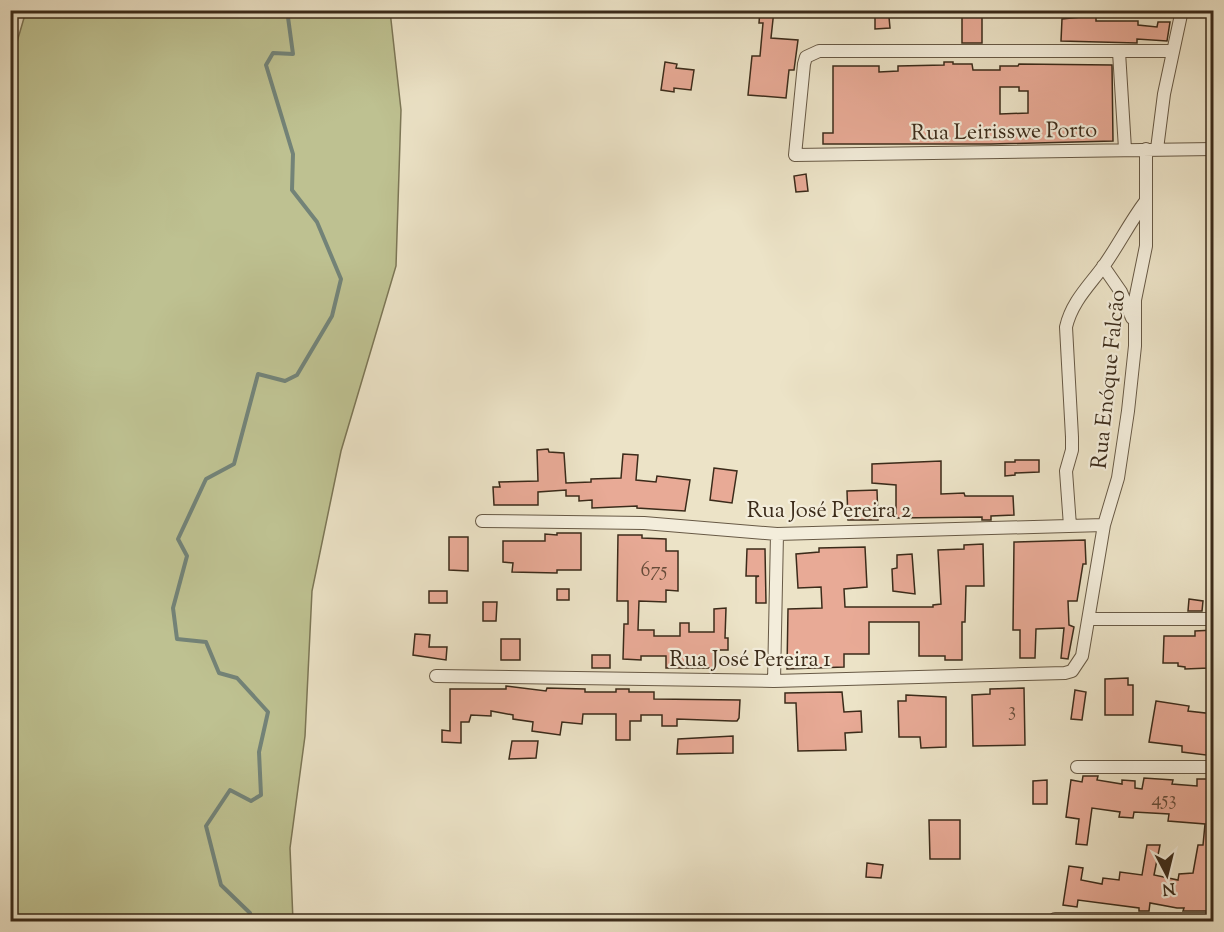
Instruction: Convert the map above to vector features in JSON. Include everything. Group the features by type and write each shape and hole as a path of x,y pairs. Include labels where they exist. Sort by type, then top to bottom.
{"street":[{"name":"Rua Enóque Falcão","path":"1065,674 1072,671 1082,656 1104,525 1118,478 1131,381 1136,290 1146,246 1145,202 1151,149 1182,10"},
{"name":"Rua Leirisswe Porto","path":"1119,52 819,51 806,57 804,64 795,155 1214,149"},
{"path":"1125,149 1119,52 1173,51"},
{"path":"1070,526 1066,471 1072,450 1072,437 1066,327 1076,302 1145,202"},
{"path":"1103,266 1121,292 1135,325"},
{"name":"Rua José Pereira 2","path":"482,521 644,523 777,534 1104,525"},
{"path":"774,681 777,534"},
{"path":"1089,619 1214,619"},
{"name":"Rua José Pereira 1","path":"436,676 774,681 1065,674"},
{"path":"1077,767 1214,767"},
{"path":"1055,919 1214,919"}],"green space":[{"path":"26,11 390,11 401,110 396,266 341,451 312,591 305,736 290,848 293,921 11,921 10,66"}],"building":[{"path":"760,10 774,10 771,38 798,40 794,70 789,70 786,98 748,95 752,56 760,56 763,23 759,23"},
{"path":"875,17 889,17 890,28 875,29"},
{"path":"962,17 982,17 982,43 962,43"},
{"path":"1096,17 1096,21 1138,21 1138,25 1157,27 1158,22 1170,22 1167,41 1137,39 1137,43 1061,41 1062,19"},
{"path":"665,62 677,64 676,68 694,70 691,90 674,88 674,92 661,90"},
{"path":"944,62 953,62 953,64 972,64 973,70 1000,70 1000,66 1018,66 1019,64 1112,65 1113,141 823,144 823,133 833,133 833,66 879,66 879,72 898,71 898,66 944,65","holes":["1000,87 1019,87 1019,91 1028,91 1028,113 1000,114"]},
{"path":"806,174 808,191 796,192 794,176"},
{"path":"548,449 549,452 564,453 566,483 621,478 623,454 638,455 636,480 656,482 657,476 690,480 685,511 637,508 637,506 592,508 592,500 579,501 579,496 566,496 566,490 538,492 538,505 494,505 493,487 500,487 499,482 538,481 537,450"},
{"path":"1015,460 1039,460 1039,472 1015,473 1015,475 1005,476 1005,462 1015,462"},
{"path":"941,461 941,494 1013,496 1014,515 991,516 991,520 982,520 982,517 896,518 896,485 872,483 872,464"},
{"path":"714,468 737,471 732,503 710,500"},
{"path":"877,490 878,520 848,520 847,491"},
{"path":"557,533 581,533 581,570 557,570 557,573 512,572 513,563 503,562 503,541 545,541 545,534 557,535"},
{"path":"618,535 642,535 642,538 666,539 666,551 678,551 678,591 666,590 666,602 639,601 638,630 654,630 654,636 680,636 680,623 689,623 689,632 714,632 714,609 726,608 725,638 728,638 728,650 713,650 713,668 666,668 666,656 641,656 641,660 623,659 624,624 628,624 628,601 617,601"},
{"path":"449,537 468,537 468,571 449,570"},
{"path":"1085,540 1086,564 1083,564 1077,601 1068,601 1069,625 1074,627 1068,659 1061,658 1064,628 1036,629 1035,658 1020,658 1020,630 1013,630 1014,542"},
{"path":"983,544 984,586 966,586 965,622 962,622 962,660 945,660 945,656 919,656 919,622 869,622 869,654 844,654 844,667 787,669 788,609 822,608 821,587 798,588 796,554 819,552 819,548 865,547 867,587 844,589 845,607 933,607 933,605 941,604 938,550 964,549 964,545"},
{"path":"747,549 765,549 766,603 756,603 756,577 759,576 746,576"},
{"path":"912,554 915,594 893,591 892,569 897,568 897,555"},
{"path":"557,589 569,589 569,600 557,600"},
{"path":"429,591 447,591 447,603 429,603"},
{"path":"1189,599 1203,601 1202,611 1188,611"},
{"path":"483,602 497,602 496,621 483,621"},
{"path":"1214,630 1214,663 1209,664 1209,668 1185,669 1185,667 1178,666 1178,663 1163,663 1164,636 1195,636 1195,631"},
{"path":"415,634 430,635 429,647 447,647 446,660 413,655"},
{"path":"501,639 520,639 520,660 501,660"},
{"path":"592,655 610,655 610,668 592,668"},
{"path":"1128,678 1128,685 1133,685 1133,715 1105,715 1105,679"},
{"path":"506,686 546,691 547,688 585,689 585,692 616,692 616,689 629,689 629,692 654,692 654,699 740,700 739,718 737,721 677,719 677,726 662,726 662,715 641,715 641,721 630,721 630,740 616,740 616,714 583,714 582,724 562,722 560,735 532,731 533,722 513,719 513,715 491,711 491,716 471,715 469,722 461,722 461,743 442,742 442,730 450,731 450,689 506,689"},
{"path":"1024,688 1025,745 973,746 972,695 990,694 990,689"},
{"path":"1075,690 1086,692 1082,720 1071,719"},
{"path":"842,692 844,712 861,711 862,732 845,733 846,750 798,751 796,703 785,703 785,693"},
{"path":"906,695 946,697 946,747 921,748 920,737 899,737 898,701 906,701"},
{"path":"1156,701 1189,706 1188,711 1214,714 1214,756 1182,752 1182,746 1149,742"},
{"path":"733,736 733,753 677,754 678,739"},
{"path":"512,741 538,741 536,758 509,759"},
{"path":"1083,776 1098,776 1097,780 1122,784 1122,780 1135,781 1135,788 1142,789 1144,778 1173,780 1172,784 1197,786 1197,779 1214,779 1213,911 1183,911 1184,908 1150,903 1149,911 1139,911 1139,908 1078,900 1077,907 1063,905 1069,866 1083,868 1081,880 1102,884 1103,878 1119,880 1120,872 1142,875 1147,845 1160,845 1154,875 1178,880 1179,874 1193,873 1198,845 1203,845 1205,824 1168,821 1169,814 1134,812 1133,818 1119,817 1120,812 1092,808 1087,845 1076,844 1079,819 1066,817 1071,780 1082,782"},
{"path":"1047,780 1047,804 1033,804 1033,781"},
{"path":"929,820 960,820 960,859 930,859"},
{"path":"867,863 883,865 881,878 866,877"}],"waterway":[{"path":"252,922 250,913 221,885 206,826 230,790 251,801 261,795 259,752 268,712 237,678 219,673 206,642 177,639 173,608 187,556 178,539 206,479 234,464 258,374 285,381 297,375 332,316 341,279 317,222 292,190 293,154 266,65 273,53 293,54 287,10"}]}
